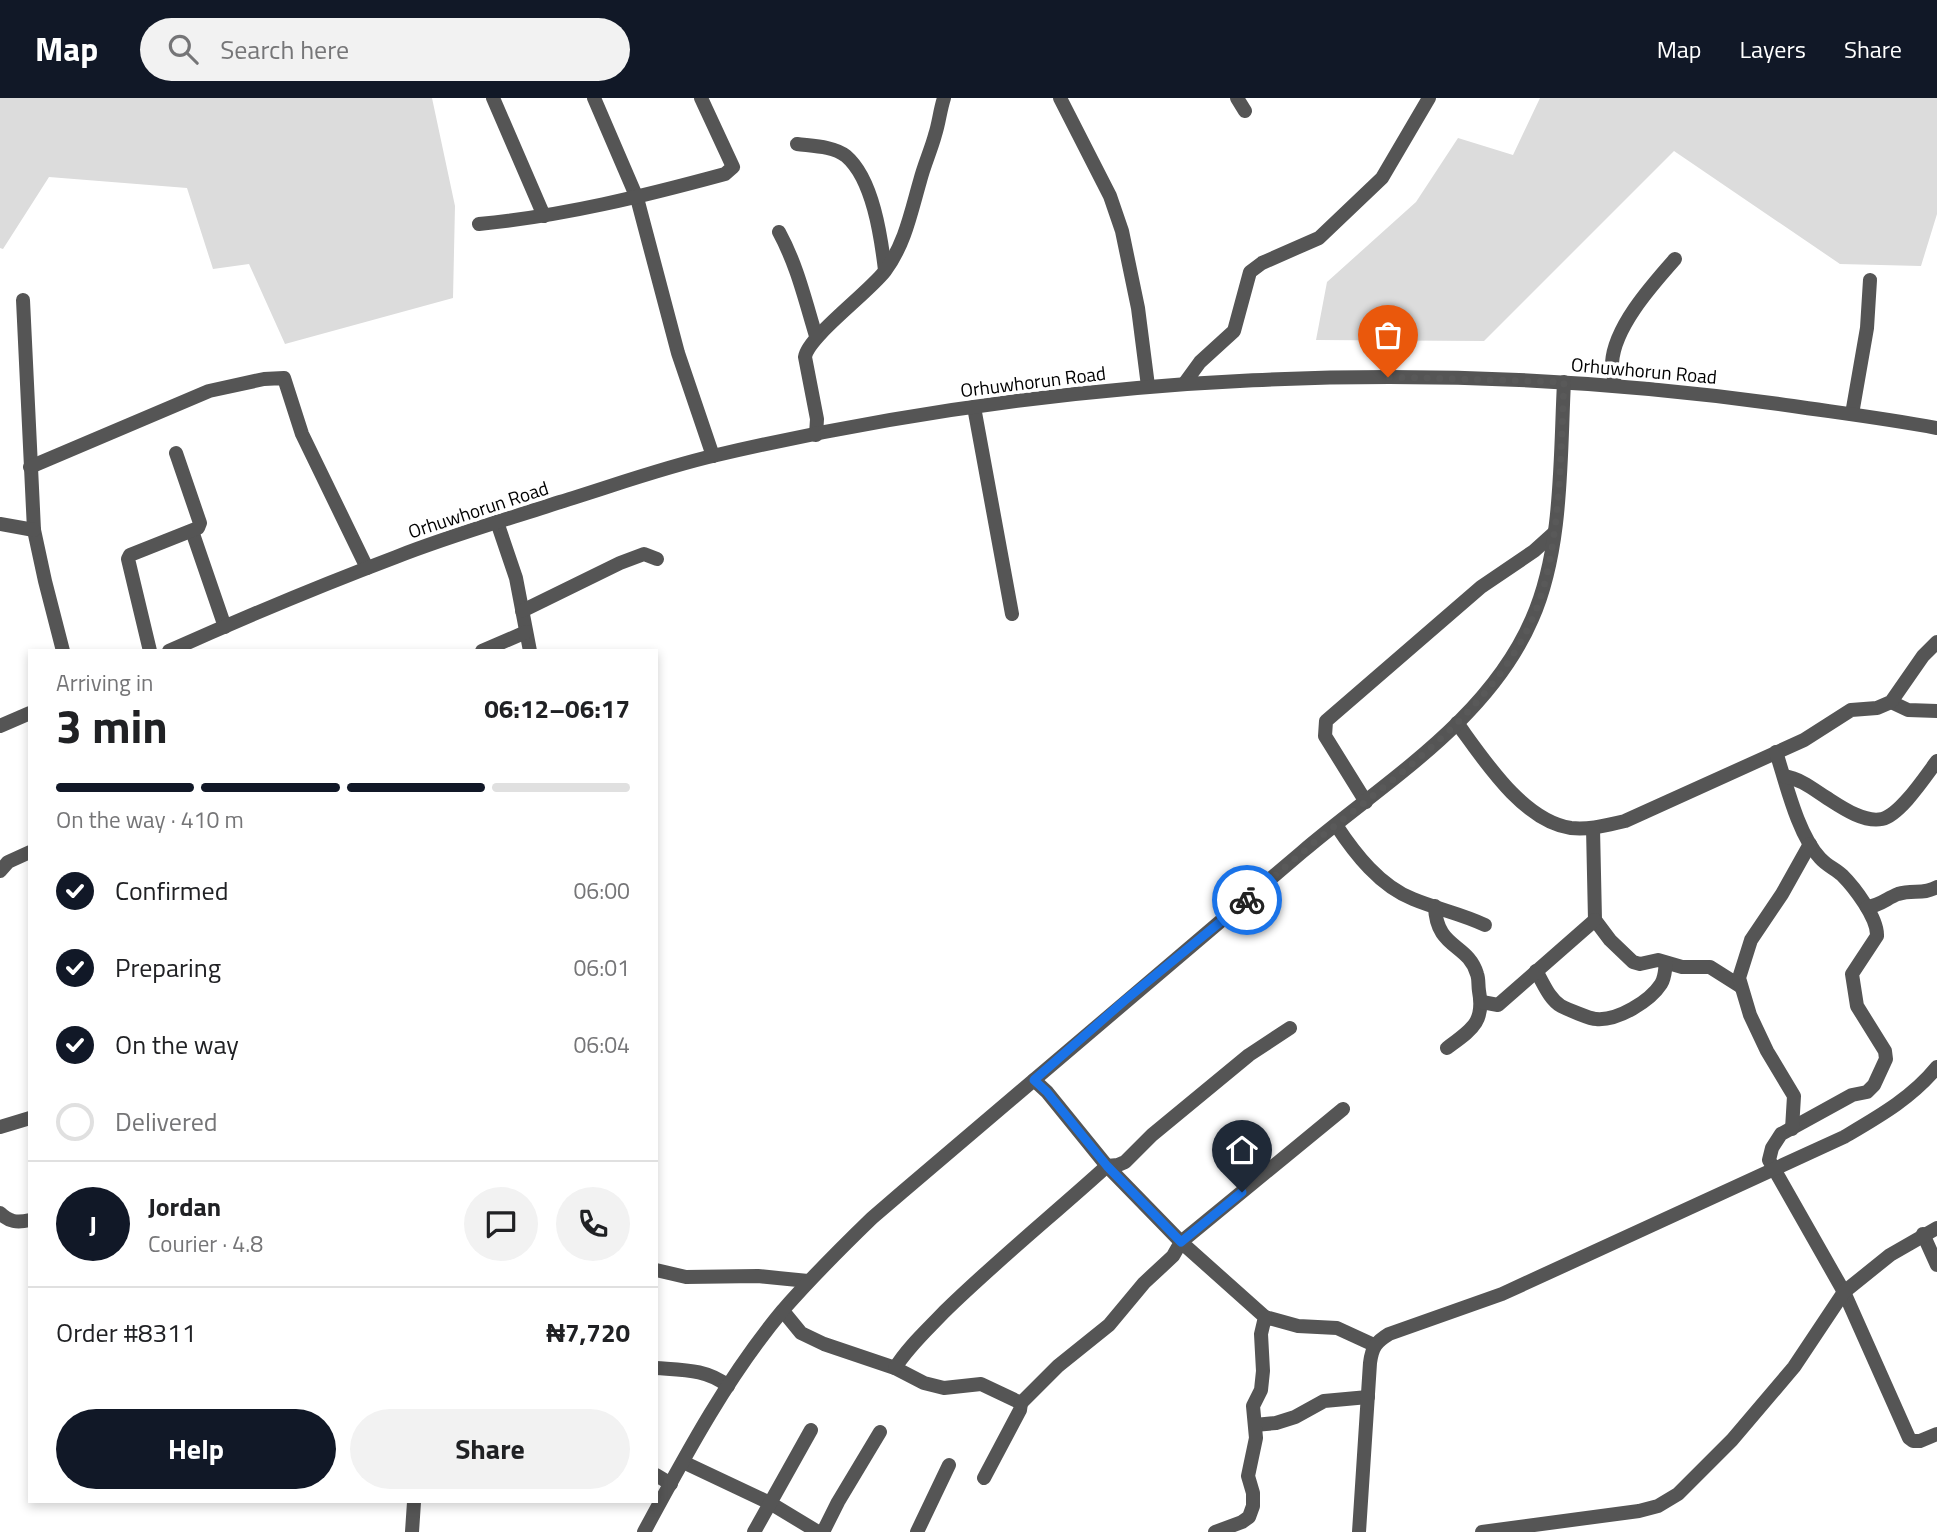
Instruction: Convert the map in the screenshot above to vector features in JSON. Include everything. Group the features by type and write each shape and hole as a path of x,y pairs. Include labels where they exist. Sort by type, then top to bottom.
{"street":[{"path":"493,98 544,216"},
{"path":"594,98 637,198 677,354 713,456"},
{"path":"478,224 544,216 637,198 725,174 733,167 701,98"},
{"path":"816,435 817,419 805,357 806,349 816,336 856,302 896,254 911,216 944,98"},
{"path":"1237,98 1245,111"},
{"path":"1184,384 1199,362 1234,331 1251,272 1262,263 1319,238 1382,178 1429,98"},
{"path":"1062,99 1110,196 1122,231 1138,308 1149,386"},
{"path":"797,144 836,151 846,156 855,167 872,203 885,270"},
{"path":"779,232 799,274 816,336"},
{"path":"1615,385 1613,358 1625,327 1643,294 1675,259"},
{"path":"1852,414 1867,328 1870,279"},
{"path":"23,300 34,530 62,649"},
{"path":"30,467 209,391 284,377 302,434 367,569"},
{"name":"Orhuwhorun Road","path":"174,649 367,569 497,523 713,456 974,407 1149,386 1341,377 1457,377 1615,385 1732,397 1937,428"},
{"path":"644,1532 729,1386 783,1311 872,1218 1124,1001 1366,802 1457,723 1493,684 1527,629 1546,580 1554,533 1564,382"},
{"path":"974,407 1012,614"},
{"path":"150,649 128,559 130,555 198,528 200,523 176,453"},
{"path":"497,523 516,579 530,649"},
{"path":"0,524 34,530"},
{"path":"192,531 225,627"},
{"path":"1366,802 1325,736 1326,721 1481,587 1534,551 1554,533"},
{"path":"522,611 620,563 644,554 657,559"},
{"path":"487,649 526,632"},
{"path":"1457,723 1497,774 1532,812 1548,822 1571,828 1593,828 1625,821 1804,740 1851,710 1877,708 1891,702 1923,656 1937,642"},
{"path":"1891,702 1908,710 1937,712"},
{"path":"0,726 28,714"},
{"path":"1776,752 1810,844 1820,859 1842,875 1867,907 1878,932 1852,974 1857,1006 1885,1051 1886,1059 1874,1085 1781,1134 1772,1148 1769,1160 1844,1292 1909,1438 1920,1441 1937,1434"},
{"path":"1784,776 1796,778 1857,814 1871,820 1883,819 1897,811 1937,761"},
{"path":"1336,825 1349,845 1388,885 1411,899 1485,925"},
{"path":"1593,828 1595,920 1610,940 1633,962 1640,964 1658,960 1682,967 1710,967 1740,986"},
{"path":"1792,1129 1794,1096 1750,1015 1739,978 1751,940 1782,894 1810,844"},
{"path":"0,871 8,862 28,853"},
{"path":"1867,907 1876,906 1898,894 1934,892"},
{"path":"1435,906 1438,930 1472,964 1477,974 1482,1002 1481,1014 1476,1024 1447,1048"},
{"path":"1482,1002 1498,1005 1595,920"},
{"path":"1536,971 1552,998 1561,1006 1595,1020 1625,1012 1653,992 1663,982 1666,963"},
{"path":"895,1368 904,1353 976,1281 1107,1166 1125,1161 1249,1055 1290,1028"},
{"path":"1359,1532 1370,1363 1374,1345 1389,1334 1502,1294 1844,1137 1908,1096 1937,1067"},
{"path":"1034,1080 1047,1092 1107,1166 1181,1242 1265,1317 1298,1326 1337,1328 1374,1345"},
{"path":"984,1478 1021,1403 1058,1366 1109,1325 1144,1283 1173,1256 1181,1242 1343,1109"},
{"path":"0,1127 28,1119"},
{"path":"0,1213 6,1220 28,1220"},
{"path":"1482,1532 1639,1511 1658,1506 1678,1494 1732,1440 1794,1367 1844,1292 1890,1255 1930,1231 1937,1265"},
{"path":"658,1270 687,1277 758,1276 808,1282"},
{"path":"783,1311 801,1333 824,1344 895,1368 924,1383 944,1388 981,1384 1021,1403"},
{"path":"1215,1532 1249,1517 1253,1506 1253,1493 1248,1476 1256,1438 1252,1406 1261,1390 1261,1334 1265,1317"},
{"path":"658,1368 702,1372 729,1386"},
{"path":"1255,1425 1276,1423 1324,1401 1368,1397"},
{"path":"754,1532 811,1430"},
{"path":"684,1462 770,1503 820,1532 880,1432"},
{"path":"917,1532 949,1465"},
{"path":"658,1476 671,1484"},
{"path":"412,1532 414,1503"}],"shaded area":[{"path":"0,98 432,98 455,206 453,298 285,344 249,264 213,269 187,188 49,177 3,249 0,248"},
{"path":"1540,98 1937,98 1937,214 1921,266 1840,264 1674,151 1484,341 1316,340 1327,282 1416,202 1458,138 1513,155"}],"way so far":[{"path":"1247,900 1304,850 1366,802 1476,704 1516,650 1533,618 1546,580 1554,533 1564,382 1388,377"}],"route":[{"path":"1242,1192 1181,1242 1107,1166 1047,1092 1034,1080 1124,1001 1247,900"}]}
